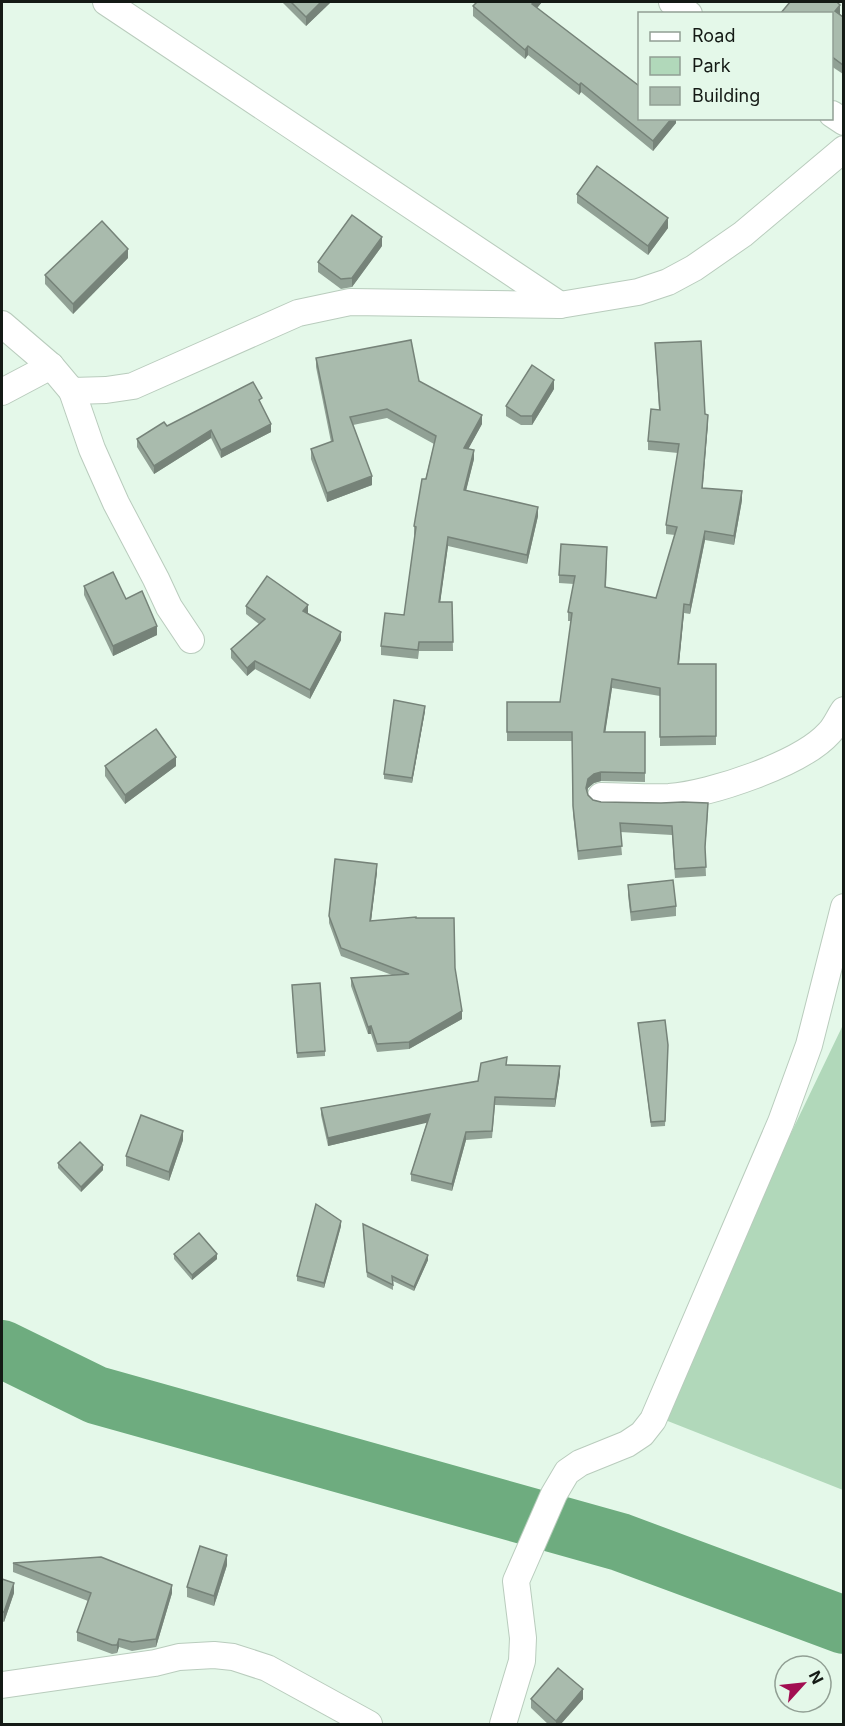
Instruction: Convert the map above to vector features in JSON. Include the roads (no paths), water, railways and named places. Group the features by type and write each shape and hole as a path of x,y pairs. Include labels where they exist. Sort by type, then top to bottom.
{"street":[{"path":"106,2 560,305"},
{"path":"72,391 133,387 298,313 350,302 560,305 638,292 668,282 694,268 743,234 843,149"},
{"path":"2,324 51,366 72,391 92,449 116,503 169,607 191,640"},
{"path":"2,392 51,366"},
{"path":"601,796 671,797 696,793 756,775 807,751 829,733 843,710"},
{"path":"503,1725 522,1661 523,1638 516,1581 554,1494 567,1472 580,1463 627,1444 642,1434 653,1420 782,1122 809,1045 843,907"},
{"path":"2,1685 155,1663 179,1657 214,1655 233,1657 267,1668 369,1725"}],"waterway":[{"path":"2,1349 96,1395 620,1542 844,1625"}]}
